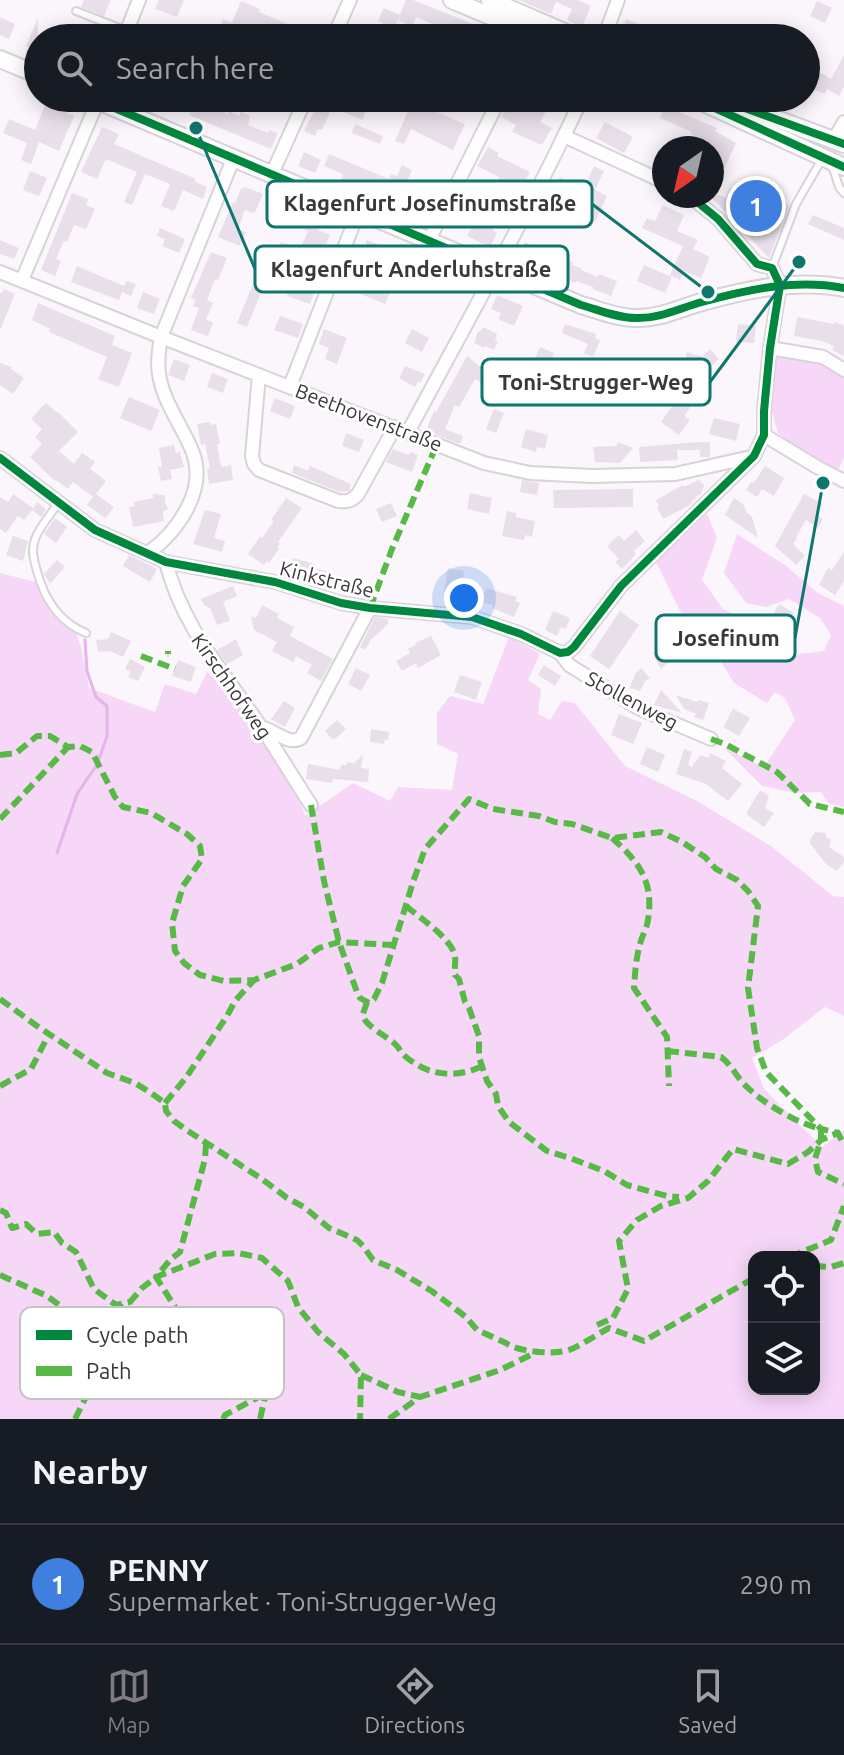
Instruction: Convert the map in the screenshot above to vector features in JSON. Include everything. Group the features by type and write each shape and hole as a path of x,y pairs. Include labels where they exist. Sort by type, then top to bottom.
{"street":[{"path":"129,24 139,0"},
{"path":"339,24 350,0"},
{"path":"452,0 507,24"},
{"path":"490,0 546,24"},
{"path":"609,24 618,0"},
{"path":"0,59 24,69"},
{"path":"22,280 91,112"},
{"path":"127,112 581,305 619,316 637,319 659,316 700,302 780,285 816,284 844,288"},
{"path":"272,174 300,112"},
{"path":"429,240 493,112"},
{"path":"408,432 575,112"},
{"path":"724,112 833,162"},
{"path":"758,112 839,142"},
{"path":"833,162 830,150 839,142 844,122"},
{"path":"564,136 652,176"},
{"path":"148,553 183,515 196,484 194,456 159,376 161,337 234,157"},
{"path":"560,653 574,647 621,586 754,456 764,435 770,348 780,285 772,268 757,264 705,208"},
{"path":"290,386 359,210"},
{"name":"Beethovenstraße","path":"0,272 484,463 530,473 592,476 686,472 754,456"},
{"path":"770,348 823,357 844,370"},
{"path":"259,375 252,456 254,464 259,470 338,501 354,499 395,427"},
{"path":"764,435 844,481"},
{"name":"Kinkstraße","path":"0,458 95,530 166,562 275,582 341,603 472,617 521,634 560,653"},
{"name":"Kirschhofweg","path":"166,562 172,587 196,637 261,727 311,805"},
{"path":"261,727 298,741 370,608"},
{"name":"Stollenweg","path":"560,653 569,665 638,708 711,739"}],"lane":[{"path":"76,11 103,24"},
{"path":"833,162 839,187 844,193"},
{"path":"772,268 796,204 833,162"},
{"path":"59,502 35,540 34,559 45,596 52,606 67,622 86,633"}],"shaded area":[{"path":"777,355 819,361 844,376 844,458 837,472 778,433 771,408"},
{"path":"707,514 717,538 702,580 723,609 735,615 755,640 782,656 824,651 831,635 820,618 789,599 766,607 746,603 724,573 737,534 785,565 818,593 844,606 844,807 829,804 821,792 795,793 762,786 724,748 764,767 795,720 785,698 775,692 767,703 734,683 695,620 681,613 656,562"},
{"path":"0,573 36,582 49,609 77,635 89,688 155,712 165,684 196,694 207,672 221,682 258,730 296,790 305,816 353,783 390,801 398,787 452,790 458,754 437,744 437,713 450,696 483,704 509,637 540,654 528,680 541,689 538,714 550,720 562,701 575,703 625,766 697,801 771,846 833,896 844,897 844,1016 825,1007 781,1041 752,1058 764,1089 822,1147 844,1130 844,1419 0,1419"}],"building":[{"path":"84,0 111,0 104,16 81,7"},
{"path":"159,0 184,0 177,17 155,9"},
{"path":"406,0 413,0 473,24 433,24 416,17 413,24 398,20"},
{"path":"519,0 578,0 591,6 583,24 567,20 572,9 556,2 551,14"},
{"path":"241,1 288,24 221,24 223,19 232,23"},
{"path":"817,1 832,8 825,23 810,16"},
{"path":"384,8 400,15 396,24 378,21"},
{"path":"0,17 15,24 9,39 0,35"},
{"path":"844,55 844,87 839,96 827,89 825,94 820,92 820,73 831,79"},
{"path":"42,112 64,112 74,116 59,151 39,142 31,164 21,160 27,143 3,133 9,119 35,130"},
{"path":"190,112 231,112 239,116 241,112 250,116 248,125 268,133 269,130 278,133 271,149 189,115"},
{"path":"314,112 330,112 322,130 318,129 315,136 304,131"},
{"path":"344,112 366,112 362,120"},
{"path":"408,112 437,112 465,124 453,150 411,129 404,144 395,141"},
{"path":"504,112 545,112 540,122 552,128 542,145 512,132 516,125 501,117"},
{"path":"662,112 679,112 717,128 715,131 724,136 696,136 660,118"},
{"path":"605,122 633,137 624,153 596,138"},
{"path":"355,124 383,136 380,144 352,133"},
{"path":"102,127 119,134 114,144 196,179 195,182 207,187 203,199 183,190 174,211 161,206 170,184 145,174 132,205 124,202 137,172 106,159 97,179 81,172"},
{"path":"724,136 736,143 724,168"},
{"path":"488,147 499,153 497,156 530,172 509,214 487,203 499,177 477,166"},
{"path":"304,152 321,160 315,173 298,166"},
{"path":"329,154 389,179 391,174 397,176 402,165 412,170 402,192 410,195 402,211 388,205 394,192 372,183 367,195 339,184 343,174 324,166"},
{"path":"594,166 604,171 595,190 607,196 595,222 572,212 568,218 560,214 566,202 555,197 553,190 560,177 570,183 576,181 581,195"},
{"path":"30,171 47,178 39,196 23,190"},
{"path":"245,187 263,194 255,212 245,210 238,229 246,232 240,246 218,237 233,202"},
{"path":"730,188 765,203 767,197 789,206 769,258 721,208"},
{"path":"72,193 88,199 86,205 95,209 86,229 74,225 67,242 64,241 56,259 61,261 55,276 41,270"},
{"path":"662,208 684,215 677,231 698,240 693,249 710,257 701,278 684,271 680,280 670,275 683,246 642,228 647,218 655,221"},
{"path":"299,211 322,220 318,230 330,235 307,287 315,290 310,304 287,296 296,270 273,260 281,242 301,247 308,231 293,225"},
{"path":"813,215 844,228 844,240 808,224"},
{"path":"475,220 497,233 490,247 467,236"},
{"path":"160,228 185,239 179,253 162,246 165,239 157,236"},
{"path":"0,240 19,248 14,259 0,254"},
{"path":"367,240 387,248 373,279 391,289 385,304 351,290 356,278 348,275"},
{"path":"525,242 560,260 561,257 573,262 572,265 581,270 617,281 611,296 518,259"},
{"path":"211,252 227,258 207,300 213,303 206,320 213,322 208,336 191,330 199,308 193,306 195,300 191,298"},
{"path":"425,264 450,275 443,292 418,281"},
{"path":"644,265 672,277 665,293 637,281"},
{"path":"77,266 124,286 127,281 136,284 131,296 122,292 119,300 71,282"},
{"path":"255,279 265,283 247,327 237,323"},
{"path":"4,289 15,294 0,330 0,292"},
{"path":"143,292 160,299 154,314 137,308"},
{"path":"497,295 523,306 514,326 498,319 501,313 491,309"},
{"path":"38,303 115,336 112,345 132,353 119,387 98,379 107,357 49,332 50,329 32,320"},
{"path":"280,316 303,324 298,338 274,330"},
{"path":"797,317 844,326 844,356 832,350 834,346 822,341 794,336"},
{"path":"565,324 596,334 595,338 600,340 593,357 584,353 588,344 562,333"},
{"path":"738,324 756,326 754,343 736,342"},
{"path":"483,327 497,334 495,340 498,342 494,350 474,343"},
{"path":"324,329 347,338 337,364 325,359 329,348 319,344"},
{"path":"412,329 429,338 422,352 405,343"},
{"path":"540,347 554,353 552,359 559,362 555,372 532,365"},
{"path":"710,349 719,359 709,368 684,365 687,352 702,357"},
{"path":"467,356 493,377 486,385 475,379 459,407 455,405 445,429 463,436 460,444 426,431 434,411"},
{"path":"174,359 190,365 184,381 168,375"},
{"path":"0,363 12,367 24,378 13,394 0,385"},
{"path":"405,366 425,374 415,387 399,378"},
{"path":"212,373 228,379 223,393 207,387"},
{"path":"690,381 703,390 684,416 690,420 679,435 661,422"},
{"path":"129,397 160,410 151,431 120,418"},
{"path":"275,398 295,406 290,419 270,411"},
{"path":"46,403 78,432 59,451 74,464 82,453 95,462 90,469 106,481 96,494 114,507 105,518 87,505 93,497 73,482 68,489 55,481 30,457 42,444 35,437 42,429 31,419"},
{"path":"494,409 504,413 496,433 486,429"},
{"path":"714,418 740,424 736,441 709,434"},
{"path":"210,422 211,425 216,424 221,467 231,465 233,480 209,484 207,469 210,468 197,424"},
{"path":"526,429 548,435 545,449 537,447 536,452 521,447"},
{"path":"346,433 364,440 359,452 342,446"},
{"path":"618,442 633,448 620,463 595,462 593,447 616,446"},
{"path":"710,442 710,457 700,457 700,450 677,450 678,460 640,462 639,447"},
{"path":"174,445 176,453 180,452 184,467 170,470 172,479 161,481 159,448"},
{"path":"393,449 418,455 412,472 386,462"},
{"path":"294,465 308,471 310,466 351,484 349,491 340,492 292,473"},
{"path":"765,466 784,478 774,496 762,489 757,497 746,490"},
{"path":"522,480 539,483 537,495 520,492"},
{"path":"698,480 704,486 701,494 688,506 663,519 656,500"},
{"path":"633,489 633,507 554,508 553,490"},
{"path":"470,493 492,498 489,514 467,509"},
{"path":"13,494 33,508 37,502 46,509 41,517 32,510 24,520 18,516 6,533 0,529 0,497 8,502"},
{"path":"153,494 165,495 168,509 163,512 164,521 133,527 129,507 135,506 134,502 153,498"},
{"path":"804,494 823,504 816,515 823,519 818,528 806,520 796,537 793,544 805,556 796,565 775,546"},
{"path":"286,498 302,508 278,542 279,549 264,565 248,554 274,521 271,520"},
{"path":"734,498 743,504 752,517 758,538 725,515"},
{"path":"391,503 397,516 382,522 376,509"},
{"path":"205,510 221,514 214,538 225,541 222,552 193,544"},
{"path":"507,511 516,513 516,517 535,521 532,537 525,535 524,540 502,536"},
{"path":"55,518 67,527 56,543 44,534"},
{"path":"636,530 645,541 622,569 615,562 619,559 607,546 619,535 624,541"},
{"path":"13,536 28,541 23,561 6,555"},
{"path":"844,552 844,581 835,595 819,585 828,568 832,570"},
{"path":"129,555 157,569 150,582 123,566"},
{"path":"293,558 330,572 327,581 289,571"},
{"path":"57,560 65,567 50,584 44,574"},
{"path":"448,568 464,571 463,577 470,578 467,595 444,591"},
{"path":"233,586 237,596 223,602 230,621 217,625 210,608 201,599"},
{"path":"486,588 517,597 515,601 520,603 514,617 492,608 493,605 473,601 475,590 485,592"},
{"path":"779,604 794,613 784,631 790,635 783,648 765,638 772,625 768,623"},
{"path":"262,605 294,627 290,636 333,659 321,681 307,673 312,665 296,656 293,662 272,651 277,642 254,630 251,616 256,618"},
{"path":"553,611 570,618 566,629 561,627 557,636 545,630"},
{"path":"620,611 639,625 609,669 590,656"},
{"path":"375,617 388,619 388,624 365,650 360,647"},
{"path":"111,632 131,641 123,657 110,651 98,652 96,640 108,639"},
{"path":"431,636 441,655 418,668 416,663 402,671 396,661 410,653 408,649 415,643"},
{"path":"685,636 689,645 671,655 673,658 661,669 653,654"},
{"path":"236,639 243,655 227,664 217,650"},
{"path":"130,659 145,667 138,681 128,677 131,672 125,669"},
{"path":"178,660 196,667 191,682 172,676"},
{"path":"544,665 561,676 555,686 538,675"},
{"path":"356,668 370,675 361,691 348,684"},
{"path":"641,668 650,678 640,691 629,690 635,674"},
{"path":"460,675 482,682 476,700 454,692"},
{"path":"661,690 682,713 654,705"},
{"path":"676,695 709,703 703,720 684,709"},
{"path":"284,701 295,708 285,727 271,719"},
{"path":"733,709 750,718 739,736 723,727"},
{"path":"619,714 642,723 633,744 611,735"},
{"path":"337,720 346,729 332,739 325,731"},
{"path":"371,729 389,732 388,740 384,744 370,742"},
{"path":"647,747 665,755 658,772 640,764"},
{"path":"684,749 692,752 688,765 692,767 700,755 709,758 710,753 726,761 722,768 742,784 728,801 706,784 676,774"},
{"path":"363,755 361,768 369,769 368,782 333,779 332,783 306,779 308,764 340,770 341,765 354,763"},
{"path":"760,790 769,796 765,808 774,813 764,827 746,814"},
{"path":"815,832 826,833 826,838 831,839 829,847 844,857 837,871 826,864 809,842"}],"waterway":[{"path":"85,640 87,671 96,697 107,706 107,736 98,762"},
{"path":"57,853 77,794 98,763"}],"marked path":[{"path":"370,608 437,444"},
{"path":"141,656 175,669"},
{"path":"0,755 16,753 37,736 50,736 68,747 80,746 92,752 123,807 151,813 187,834 200,846 202,859 183,886 172,923 175,951 184,963 200,975 224,981 254,980 297,964 319,948 339,942 393,945"},
{"path":"711,739 777,772 810,804 844,812"},
{"path":"0,819 68,747"},
{"path":"311,805 324,881 339,942 357,992 369,1003 382,983 425,849 469,799 493,809 572,824 612,838 661,832 682,842 705,857 716,869 737,880 758,906 748,988 757,1048 766,1072 821,1129 838,1133 844,1145"},
{"path":"612,838 637,864 649,894 648,920 638,955 634,988 667,1037 669,1086"},
{"path":"406,906 453,949 455,975 479,1036 479,1057 487,1081 496,1094 498,1106 509,1122 547,1151 604,1171 627,1185 679,1197"},
{"path":"165,1103 185,1079 235,1001 254,980"},
{"path":"0,999 107,1073 135,1083 151,1093 165,1103 166,1111 174,1121 188,1131 304,1207 329,1228 357,1240 373,1260 397,1270 433,1292 466,1317 477,1330 511,1346 536,1352 563,1352 609,1328 644,1341 748,1281"},
{"path":"367,1002 363,1014 366,1022 424,1069 453,1074 483,1066"},
{"path":"0,1086 31,1069 49,1034"},
{"path":"667,1051 721,1057 743,1083 763,1100 792,1118 821,1129 815,1159 818,1172 844,1184"},
{"path":"597,1325 613,1318 628,1289 619,1241 637,1220 661,1206 688,1198 708,1181 733,1149 788,1164 821,1140 840,1132"},
{"path":"175,1307 156,1277 180,1252 205,1159 206,1144"},
{"path":"804,1251 831,1240 844,1206"},
{"path":"0,1210 6,1213 12,1228 26,1224 37,1234 54,1232 62,1243 76,1252 94,1289 116,1305 130,1302"},
{"path":"123,1307 156,1277 215,1254 238,1253 262,1258 288,1281 298,1307 318,1332 344,1354 361,1375 360,1419"},
{"path":"820,1266 844,1263"},
{"path":"0,1275 47,1296 62,1307"},
{"path":"389,1419 420,1397 500,1370 539,1351"},
{"path":"361,1375 398,1392 420,1397"},
{"path":"75,1419 85,1399"},
{"path":"223,1419 255,1399"},
{"path":"260,1419 265,1399"}],"cycle path":[{"path":"124,112 581,305 615,315 653,317 755,289 790,285 844,288"},
{"path":"724,112 844,167"},
{"path":"756,112 844,144"},
{"path":"0,458 95,530 166,562 275,582 341,603 472,617 521,634 560,653 568,652 621,586 754,456 764,435 770,348 780,285 772,268 757,264 705,208"}],"place":[{"name":"Klagenfurt Anderluhstraße","path":"196,128"},
{"name":"PENNY","path":"756,206"},
{"name":"Toni-Strugger-Weg","path":"799,262"},
{"name":"Klagenfurt Josefinumstraße","path":"708,292"},
{"name":"Josefinum","path":"823,483"}]}
